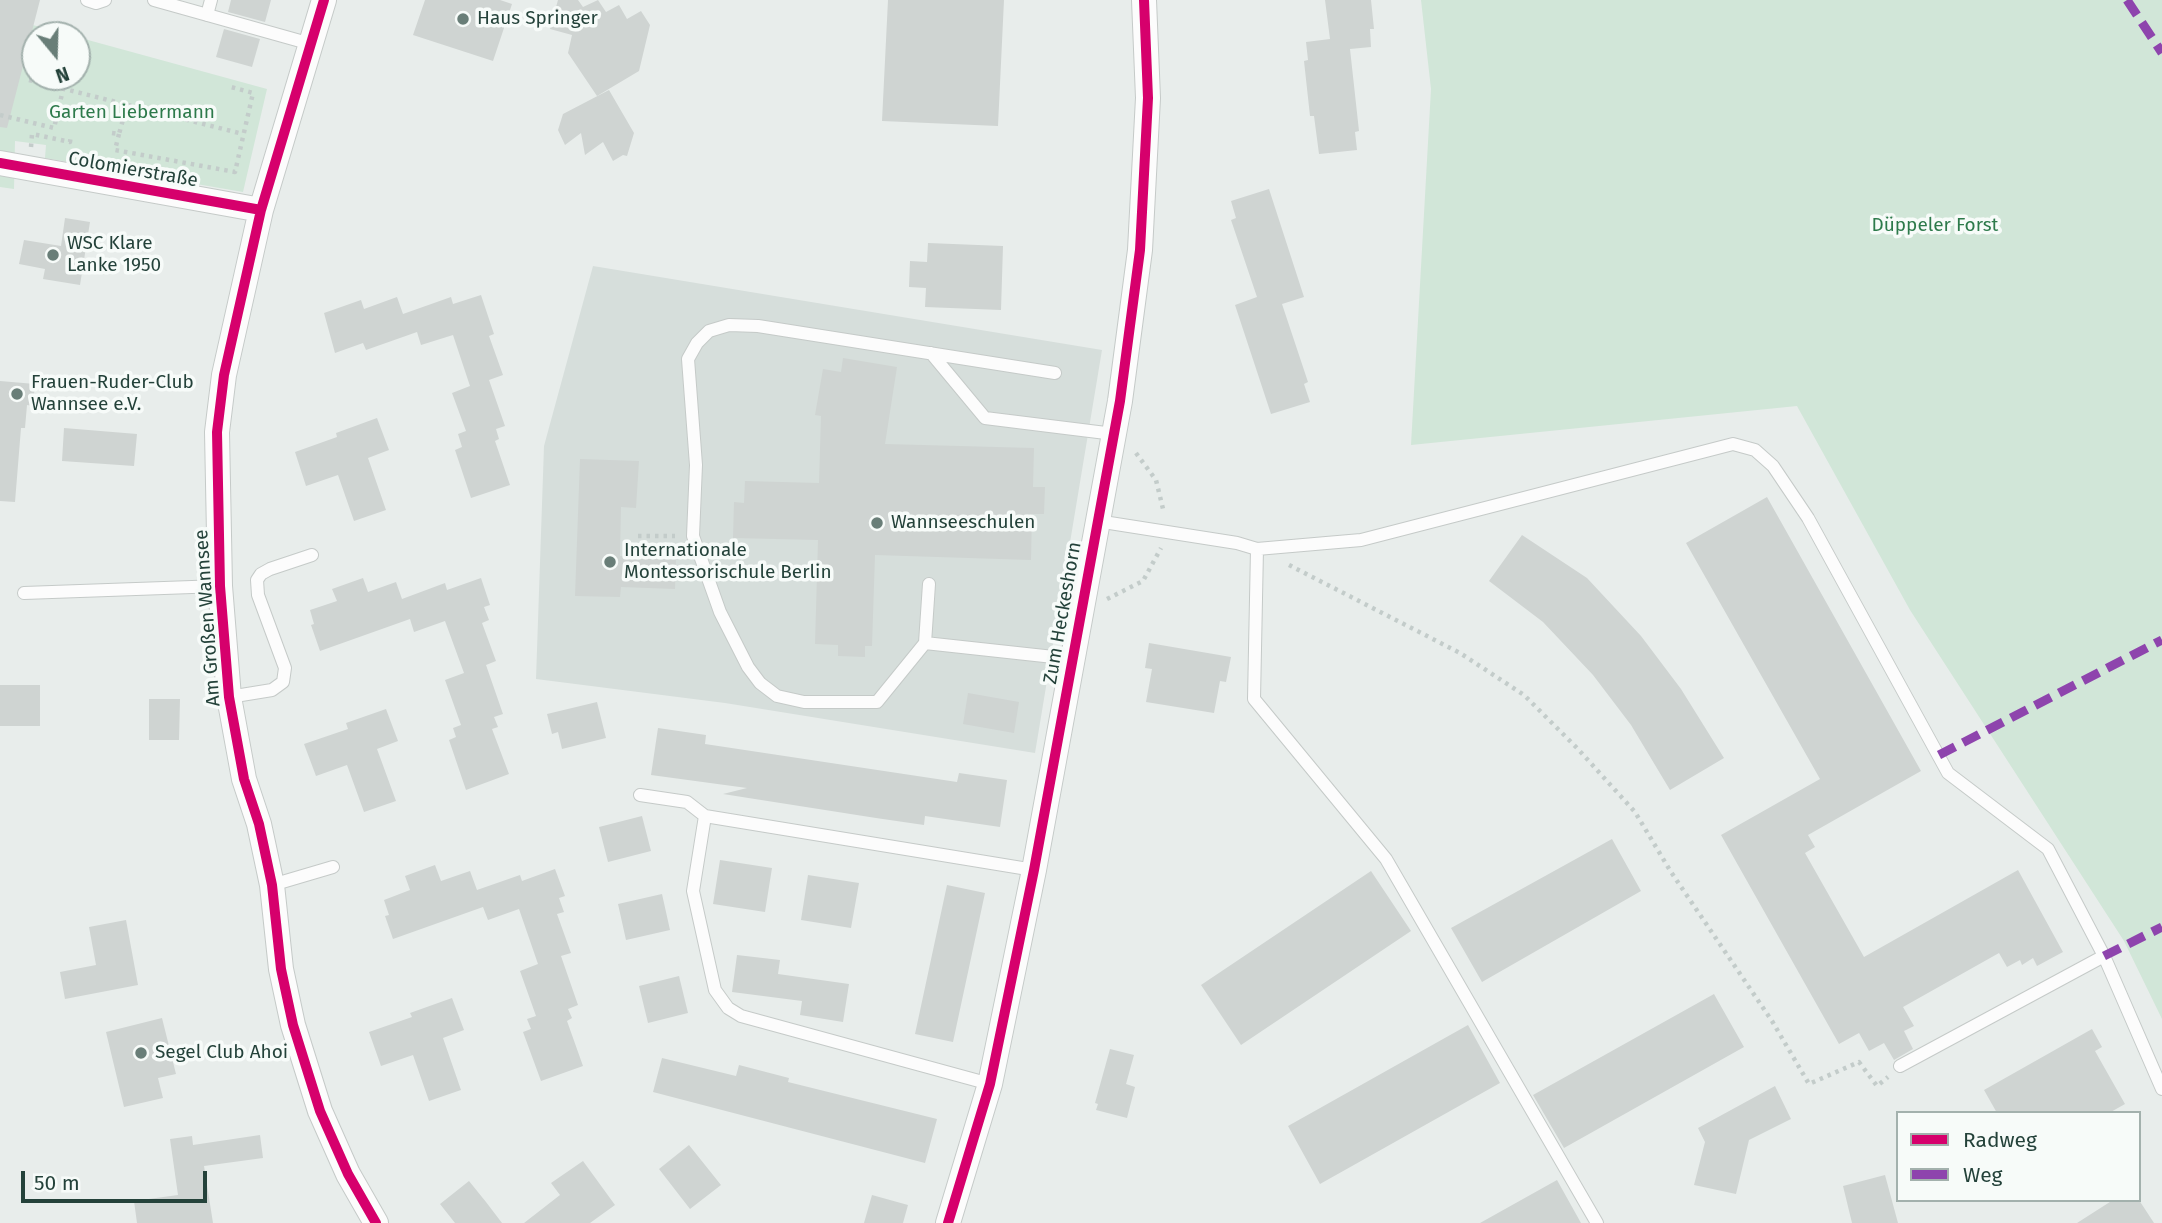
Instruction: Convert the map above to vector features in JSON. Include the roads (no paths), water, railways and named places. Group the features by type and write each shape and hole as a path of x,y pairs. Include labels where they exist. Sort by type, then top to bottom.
{"street":[{"name":"Am Großen Wannsee","path":"324,0 261,210 225,375 217,432 220,586 229,697 244,779 259,824 272,885 281,969 293,1025 304,1064 340,1156 376,1223"},
{"name":"Zum Heckeshorn","path":"948,1223 990,1084 1034,870 1114,429 1140,250 1148,98 1144,0"},
{"name":"Colomierstraße","path":"0,163 261,210"}],"lane":[{"path":"87,0 96,3 105,0"},
{"path":"154,0 311,44"},
{"path":"206,15 211,0"},
{"path":"929,583 925,643 877,702 804,702 778,696 760,683 748,667 720,612 693,536 696,465 688,359 697,343 709,331 729,325 758,326 1055,373"},
{"path":"931,353 985,418 1114,429"},
{"path":"1097,520 1237,543 1257,549 1361,540 1732,444 1755,450 1773,466 1808,518 1948,773 2048,849 2104,956 2162,1089"},
{"path":"1257,549 1254,699 1386,859 1597,1223"},
{"path":"229,697 272,690 282,682 285,668 258,595 257,580 270,569 312,555"},
{"path":"24,593 220,586"},
{"path":"925,643 1072,659"},
{"path":"640,795 687,802 705,816 1034,870"},
{"path":"705,816 693,891 715,990 728,1007 741,1016 990,1084"},
{"path":"272,885 333,867"},
{"path":"1900,1066 2104,956"}],"place":[{"name":"Haus Springer","path":"463,19"},
{"name":"WSC Klare Lanke 1950","path":"53,255"},
{"name":"Frauen-Ruder-Club Wannsee e.V.","path":"17,394"},
{"name":"Wannseeschulen","path":"877,523"},
{"name":"Internationale Montessorischule Berlin","path":"610,562"},
{"name":"Segel Club Ahoi","path":"141,1053"}],"park label":[{"name":"Garten Liebermann","path":"132,113"},
{"name":"Düppeler Forst","path":"1935,226"}]}
